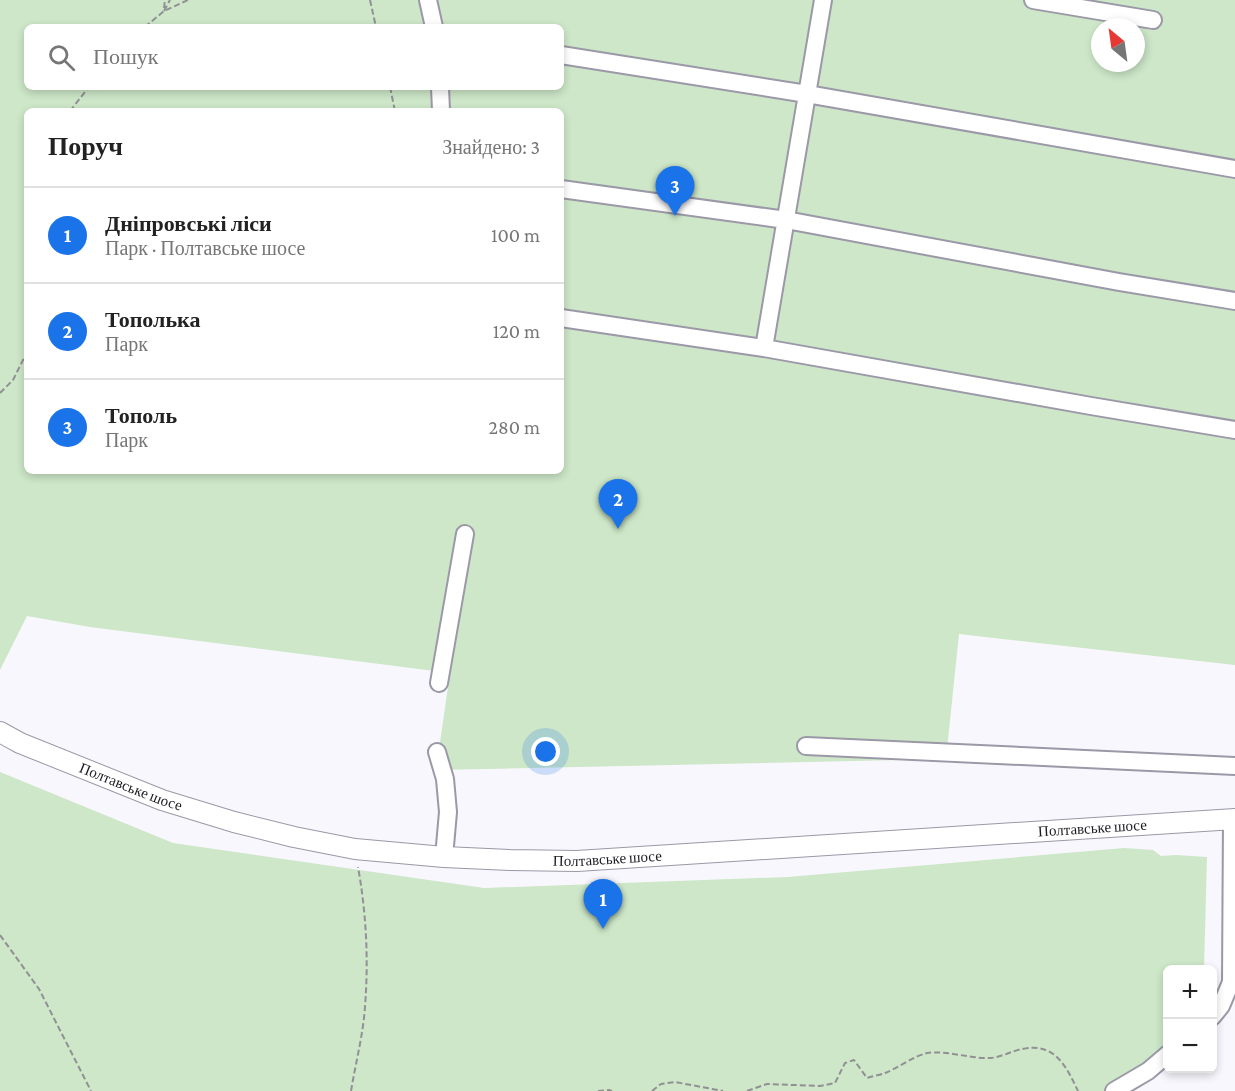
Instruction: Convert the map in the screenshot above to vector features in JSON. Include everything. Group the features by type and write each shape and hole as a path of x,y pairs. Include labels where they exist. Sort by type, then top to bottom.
{"main road":[{"name":"Полтавське шосе","path":"0,732 20,743 162,800 254,827 355,849 444,857 578,861 1234,819"}],"lane":[{"path":"428,0 433,24"},
{"path":"764,348 823,0"},
{"path":"1033,0 1153,20"},
{"path":"564,55 807,94 1235,169"},
{"path":"440,90 441,108"},
{"path":"564,189 786,220 1119,282 1235,301"},
{"path":"564,318 764,348 1235,430"},
{"path":"439,683 465,534"},
{"path":"806,746 1235,766"},
{"path":"437,752 445,779 448,812 444,857"},
{"path":"1217,1011 1231,982 1234,819"},
{"path":"1114,1091 1148,1071 1163,1058"}],"path":[{"path":"164,10 165,0"},
{"path":"149,24 164,10 170,0"},
{"path":"164,10 188,0"},
{"path":"370,0 375,24"},
{"path":"72,108 87,90"},
{"path":"391,90 394,108"},
{"path":"0,393 13,380 24,358"},
{"path":"351,1091 364,1019 368,948 363,894 355,849"},
{"path":"0,935 39,989 91,1091"},
{"path":"747,1091 767,1084 820,1086 835,1083 845,1063 854,1060 867,1078 884,1074 926,1053 993,1058 1024,1048 1041,1048 1058,1056 1078,1091"},
{"path":"652,1091 661,1084 675,1082 723,1091"},
{"path":"598,1091 612,1091"}],"green space":[{"path":"0,0 1235,0 1235,665 959,634 946,759 436,770 450,673 90,627 27,616 0,670"},
{"path":"0,772 173,843 484,888 788,877 1124,848 1153,850 1161,856 1207,857 1204,965 1163,965 1163,1049 1122,1091 0,1091"}],"place":[{"name":"Тополь","path":"675,216"},
{"name":"Тополька","path":"618,529"},
{"name":"Дніпровські ліси","path":"603,929"}]}
